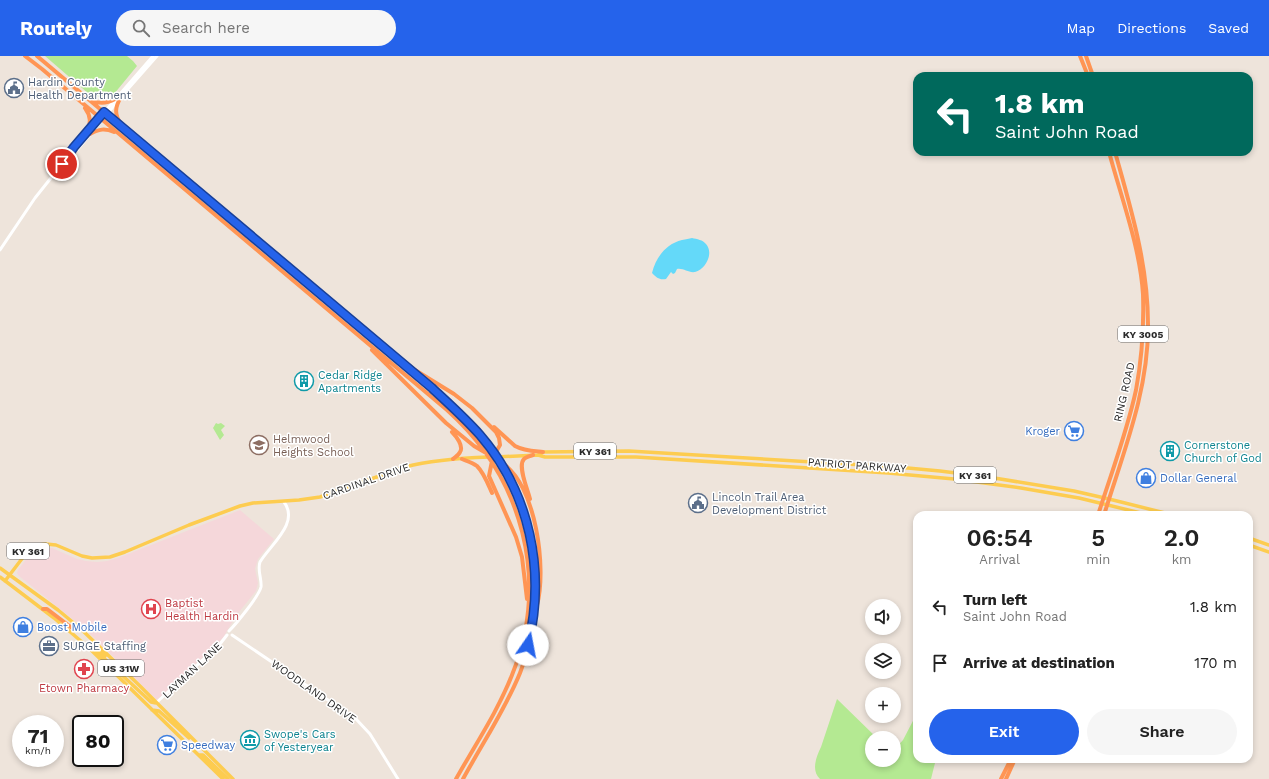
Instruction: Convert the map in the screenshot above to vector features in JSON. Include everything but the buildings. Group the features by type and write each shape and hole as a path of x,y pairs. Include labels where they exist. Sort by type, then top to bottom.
{"highway":[{"path":"25,56 460,422 482,447 501,476 515,507 526,544 529,576 528,608 524,640 505,693 456,779"},
{"path":"37,56 432,388 467,421 489,446 506,472 522,509 532,547 536,587 534,617"},
{"path":"1080,56 1086,72"},
{"path":"1086,56 1092,72"},
{"path":"82,93 94,102 98,103 106,103 115,99"},
{"path":"121,97 116,105 116,113 118,120 125,130"},
{"path":"77,99 86,109 89,116 90,124 88,133 105,129 120,135"},
{"name":"RING ROAD","path":"1099,511 1135,395 1141,356 1144,314 1143,294 1136,252 1110,156"},
{"name":"RING ROAD","path":"1105,511 1139,398 1147,352 1148,324 1146,283 1141,247 1116,156"},
{"path":"351,320 415,370 454,394 493,425 515,446 524,450 543,452"},
{"path":"356,334 446,423 474,446 493,457 514,473 522,486 534,517"},
{"path":"472,408 496,432 499,438 500,445 493,457 489,472 490,482 511,525 522,557 528,608"},
{"path":"446,423 458,438 461,449 453,459"},
{"path":"463,779 504,705 516,681 526,654 538,600 540,576 538,541 534,517 522,470 522,463 525,458 535,455"},
{"path":"462,458 476,465 494,495 500,502"},
{"path":"43,609 47,609 72,628 81,629"},
{"path":"1001,779 1009,763"},
{"path":"1006,779 1013,763"}],"main road":[{"name":"PATRIOT PARKWAY","path":"535,455 543,452 629,451 897,467 1038,484 1109,498 1158,511"},
{"name":"PATRIOT PARKWAY","path":"482,458 535,455 544,457 636,458 888,473 954,479 1021,488 1102,503 1132,511"},
{"name":"CARDINAL DRIVE","path":"10,575 29,550 38,545 56,545 82,556 92,558 110,557 240,506 259,502 306,500 326,496 413,465 462,458 482,458"},
{"path":"1253,539 1269,545"},
{"path":"1253,546 1269,552"},
{"name":"US 31W","path":"0,568 58,610 81,629 233,779"},
{"name":"KY 361","path":"5,581 10,575"},
{"name":"US 31W","path":"0,577 43,609 88,647 223,779"},
{"path":"88,647 90,644 93,644 114,664 117,664"},
{"path":"88,647 92,648 151,702 156,703"},
{"path":"152,710 159,711 208,756 211,757"},
{"path":"198,754 203,755 228,779"}],"street":[{"path":"0,250 35,198 70,154 77,150 88,133 101,119 115,99 153,56"},
{"path":"105,113 157,56"},
{"path":"229,631 249,606 261,587 260,564 288,521 287,506 284,502"},
{"name":"LAYMAN LANE","path":"156,703 220,644 226,635"},
{"name":"WOODLAND DRIVE","path":"232,635 356,719 370,734 398,779"}],"shaded area":[{"name":"Baptist Health Hardin","path":"240,510 274,539 258,559 255,569 258,583 256,591 235,617 223,638 157,700 86,630 17,573 32,553 42,549 52,548 77,559 86,561 107,561"}],"green space":[{"path":"45,56 127,56 137,66 114,94 104,98 89,94"},
{"path":"216,423 221,423 225,426 221,430 224,435 220,440 213,428"},
{"path":"837,699 870,731 865,731 865,767 901,767 901,742 913,721 913,763 935,763 931,779 820,779 817,776 815,768 817,755"}],"water":[{"path":"692,238 700,240 706,244 708,248 708,260 702,268 695,272 677,269 673,274 671,272 666,279 658,278 652,273 662,252 676,242"}],"place":[{"name":"Hardin County Health Department","path":"14,88"},
{"name":"Cedar Ridge Apartments","path":"304,381"},
{"name":"Kroger","path":"1074,431"},
{"name":"Helmwood Heights School","path":"259,445"},
{"name":"Cornerstone Church of God","path":"1170,451"},
{"name":"Dollar General","path":"1146,478"},
{"name":"Lincoln Trail Area Development District","path":"698,503"},
{"name":"Baptist Health Hardin","path":"151,609"},
{"name":"Boost Mobile","path":"23,627"},
{"name":"SURGE Staffing","path":"49,646"},
{"name":"Etown Pharmacy","path":"84,669"},
{"name":"Swope's Cars of Yesteryear","path":"250,740"},
{"name":"Speedway","path":"167,745"}],"route":[{"path":"62,164 74,147 104,112 432,388 467,421 496,455 506,472 519,499 528,528 534,557 536,597 534,617 528,645"}]}
